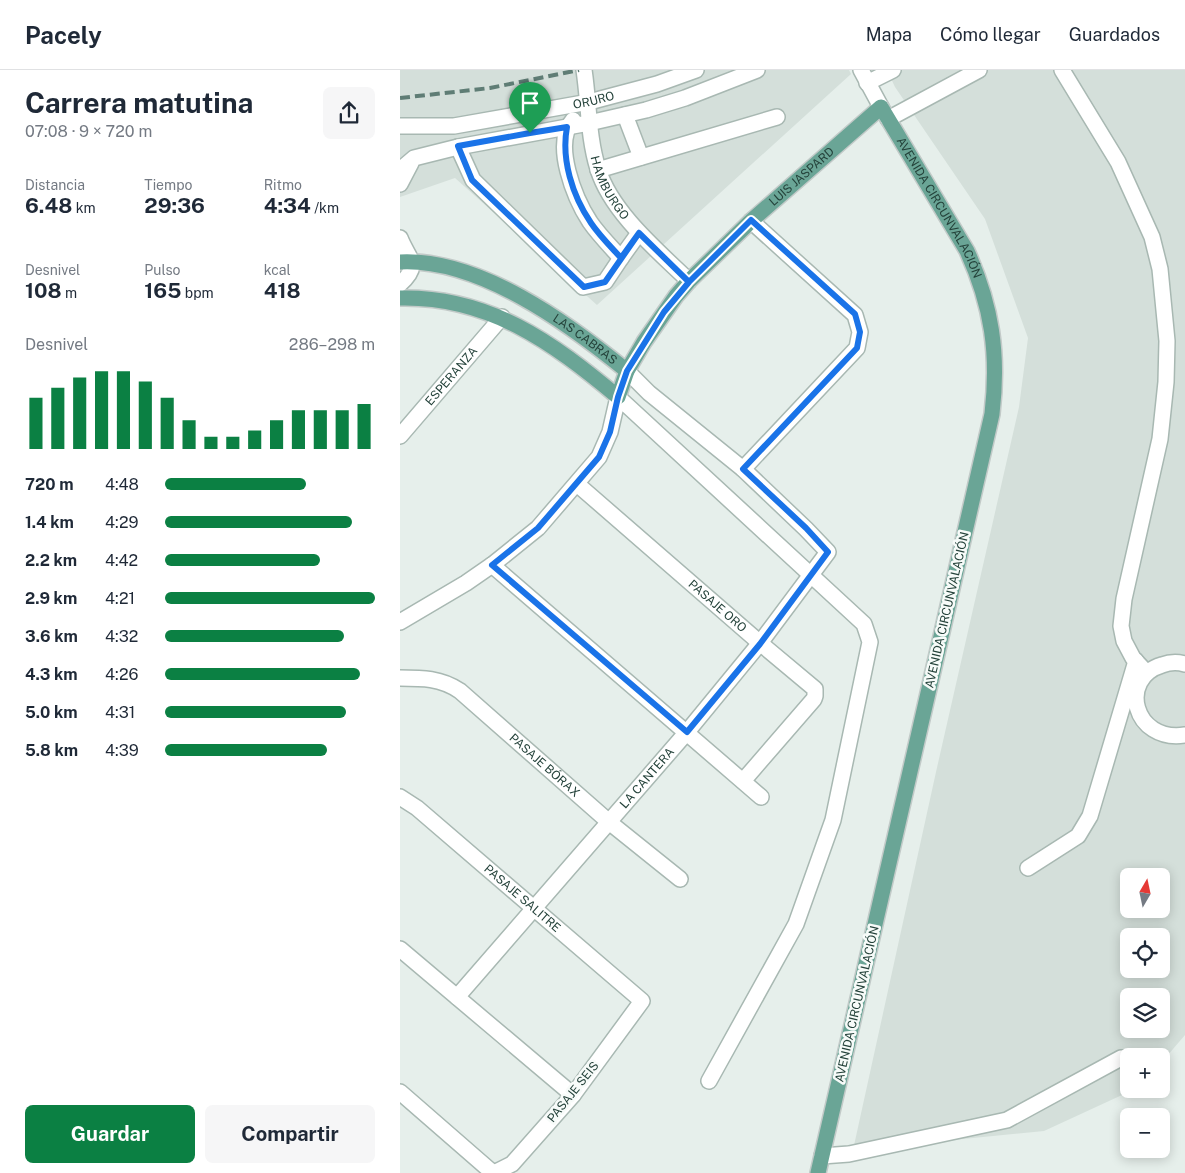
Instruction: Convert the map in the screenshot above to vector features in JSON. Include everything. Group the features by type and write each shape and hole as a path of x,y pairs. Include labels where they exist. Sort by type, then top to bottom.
{"main road":[{"name":"LUIS JASPARD","path":"618,397 627,371 664,312 689,282 751,220 885,113"},
{"name":"AVENIDA CIRCUNVALACIÓN","path":"818,1173 992,414 994,391 995,368 991,322 977,274 955,230 885,113"},
{"name":"LAS CABRAS","path":"406,262 444,267 485,279 564,322 627,371"},
{"name":"LAS CABRAS","path":"400,298 432,299 456,303 502,318 537,336 558,350 618,397"}],"street":[{"name":"HAMBURGO","path":"584,70 589,102 589,123 598,170 612,198 639,233 689,282"},
{"name":"ORURO","path":"400,126 454,126 589,102 657,84 696,70"},
{"name":"ORURO","path":"414,158 458,146 625,115 685,98 757,70"},
{"path":"864,76 893,70"},
{"path":"885,113 979,70"},
{"path":"1062,70 1118,162 1152,236 1160,269 1167,341 1160,439 1124,599 1121,626 1124,641 1136,661 1147,673"},
{"name":"AVENIDA CIRCUNVALACIÓN","path":"864,76 885,113"},
{"path":"589,102 567,127 565,155 573,188 590,222 621,258"},
{"path":"625,115 640,157"},
{"path":"598,170 777,117"},
{"path":"458,146 472,180 584,287 605,282 639,233"},
{"path":"400,170 414,158"},
{"path":"400,184 414,158"},
{"path":"743,469 857,348 860,332 855,314 751,220"},
{"path":"400,238 406,262 412,270 400,284"},
{"name":"ESPERANZA","path":"400,436 502,318"},
{"name":"LAS CABRAS","path":"627,371 649,393 743,469 806,528 828,552"},
{"name":"LAS CABRAS","path":"618,397 864,624 870,642 833,820 796,924 709,1082"},
{"name":"LUIS JASPARD","path":"400,622 440,600 492,565 538,528 599,457 610,432 618,397"},
{"name":"PASAJE ORO","path":"577,484 760,644 813,686 816,692 815,696 743,781"},
{"name":"LA CANTERA","path":"457,997 687,732 760,644 828,552"},
{"path":"492,565 762,797"},
{"path":"1028,868 1078,836 1090,816 1136,661"},
{"path":"1185,664 1169,663 1157,666 1147,673 1140,683 1136,695 1137,707 1142,719 1150,728 1160,734 1172,737 1185,735"},
{"name":"PASAJE BÓRAX","path":"400,678 434,679 452,685 609,822 680,879"},
{"name":"PASAJE SALITRE","path":"400,797 417,808 642,1001"},
{"path":"401,952 574,1095"},
{"name":"PASAJE SEIS","path":"494,1173 512,1164 574,1095 642,1001"},
{"path":"822,1156 848,1154 1007,1120 1120,1059"},
{"path":"400,1092 494,1173"}],"shaded area":[{"path":"400,70 849,70 851,74 597,305 455,178 400,197"},
{"path":"887,70 1185,70 1185,1035 1170,1052 1170,1048 1120,1048 1120,1096 1044,1131 853,1150 1019,407 1028,338 985,219 895,87"}],"railway":[{"path":"400,98 490,88 579,70"}],"route":[{"path":"530,133 458,146 472,180 584,287 605,282 639,233 661,254 689,282 751,220 855,314 860,332 857,348 743,469 806,528 828,552 760,644 687,732 492,565 538,528 599,457 610,432 618,397 627,371 664,312 689,282 639,233 621,258 590,222 573,188 567,166 565,139 567,127 530,133"}]}
